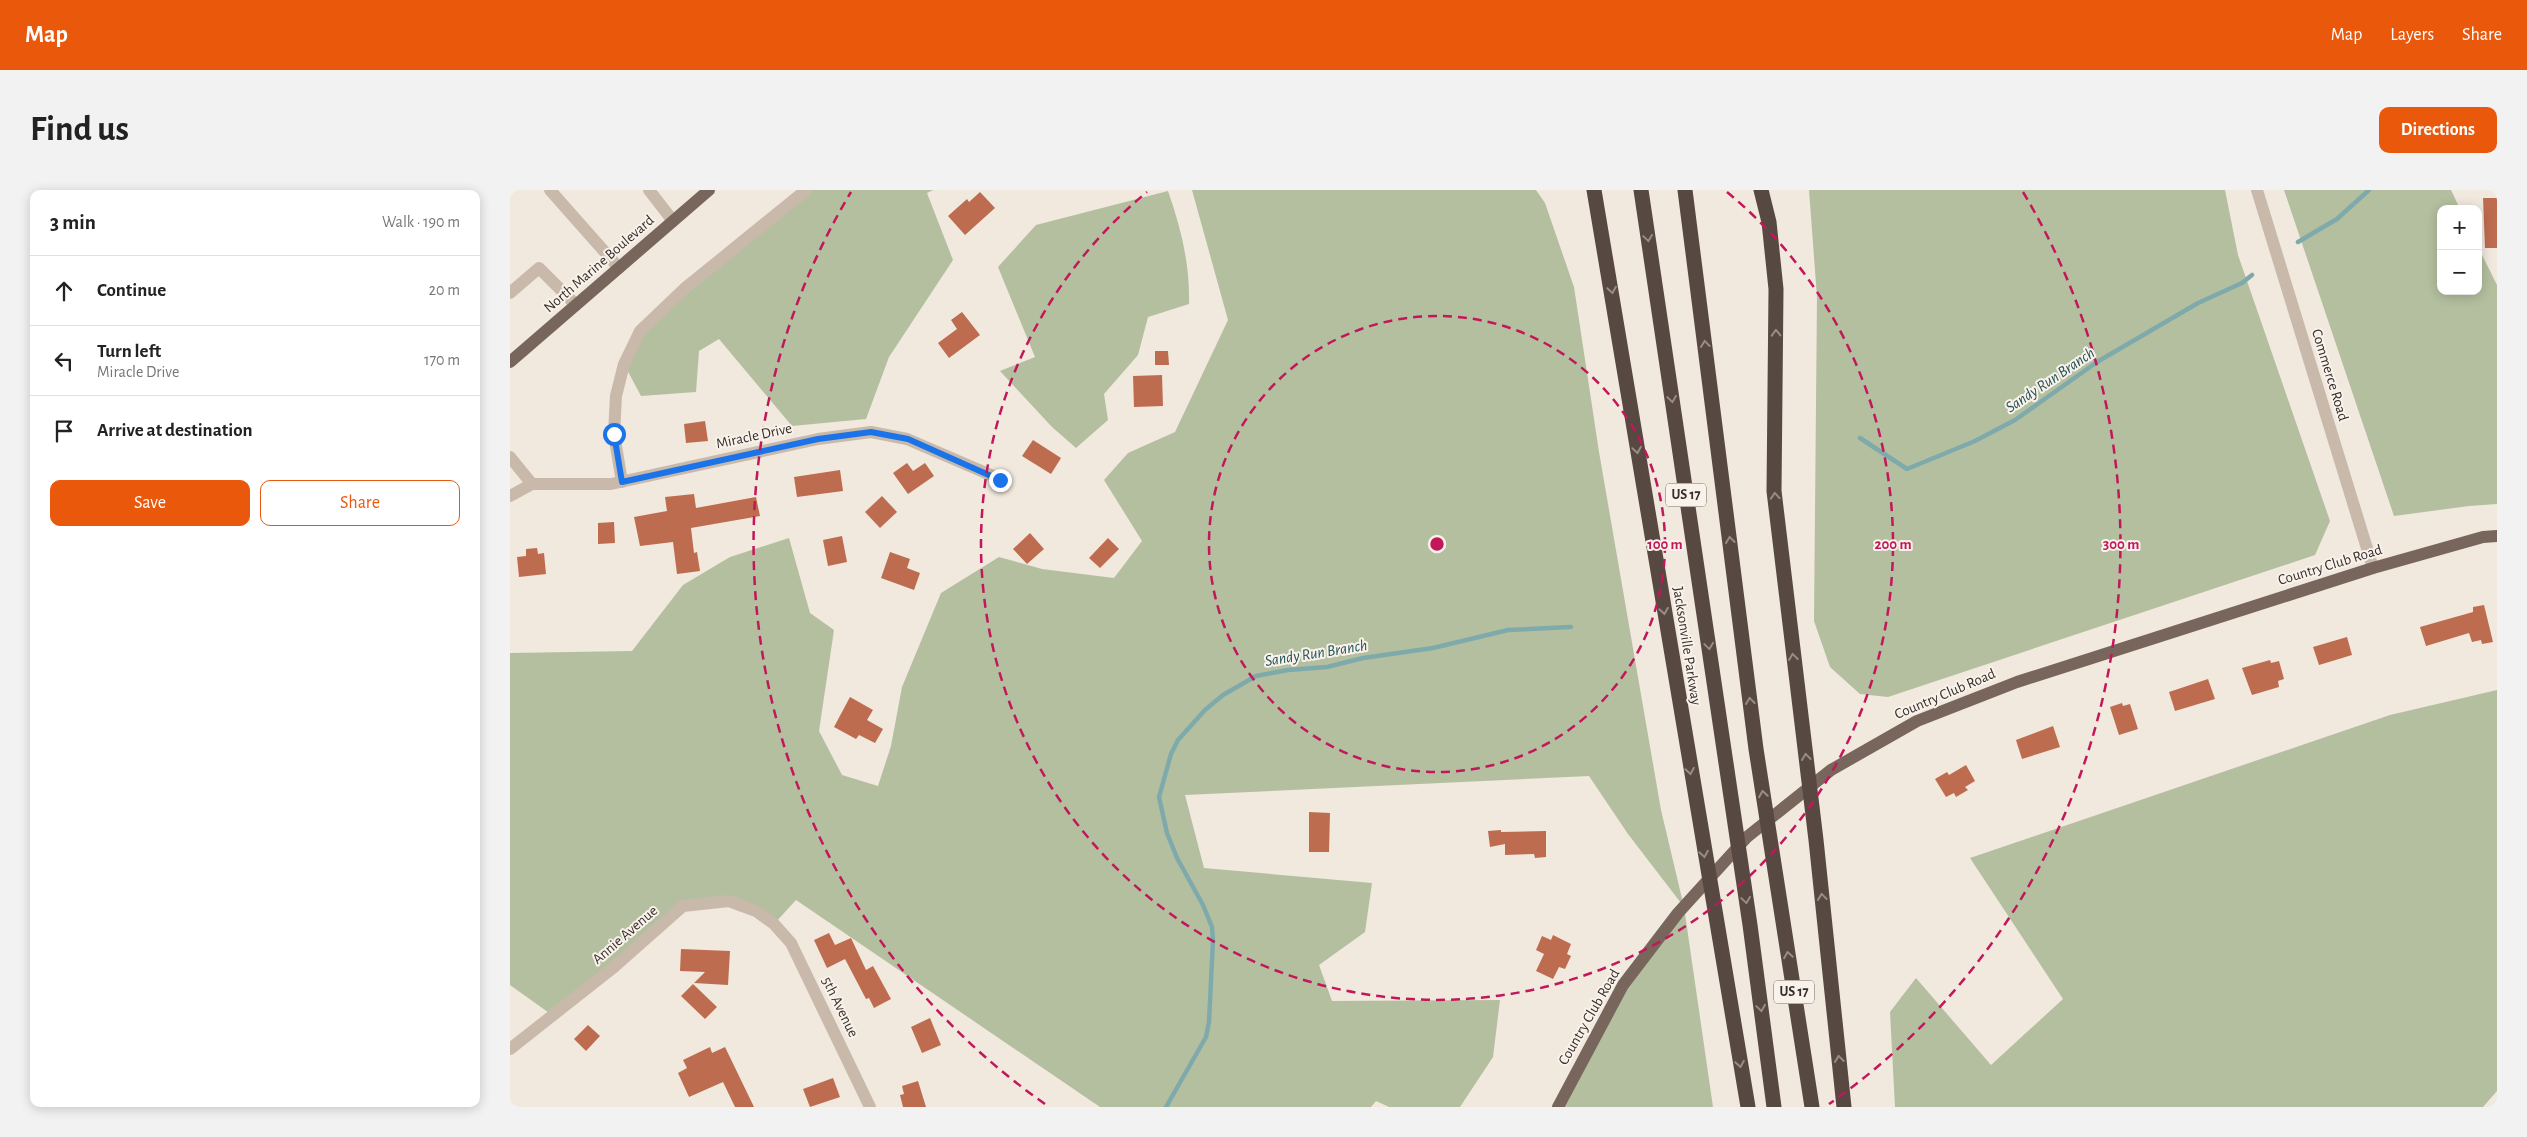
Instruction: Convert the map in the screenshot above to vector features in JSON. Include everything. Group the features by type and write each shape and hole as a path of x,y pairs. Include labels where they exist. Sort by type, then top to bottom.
{"highway":[{"path":"1585,190 1606,257"},
{"name":"Jacksonville Parkway","path":"1594,190 1748,1107"},
{"name":"US 17","path":"1641,190 1750,925 1774,1107"},
{"name":"US 17","path":"1686,190 1756,749 1812,1107"},
{"path":"1761,190 1768,222 1776,290 1774,491 1816,840 1844,1107"}],"main road":[{"name":"North Marine Boulevard","path":"510,362 709,190"},
{"name":"Country Club Road","path":"1558,1107 1623,985 1678,914 1747,837 1831,770 1917,721 2017,682 2373,568 2483,537 2497,536"}],"street":[{"path":"550,190 619,268"},
{"path":"649,190 673,221"},
{"path":"622,482 614,434 616,396 624,364 640,332 684,289 806,190"},
{"name":"Commerce Road","path":"2257,190 2373,568"},
{"path":"510,293 539,268 576,305"},
{"name":"Miracle Drive","path":"510,496 532,484 611,484 818,439 871,432 908,439 1000,480"},
{"path":"510,457 532,484"},
{"name":"Annie Avenue","path":"510,1049 614,967 683,906 729,901 756,911 774,924"},
{"name":"5th Avenue","path":"774,924 791,943 870,1107"}],"green space":[{"path":"806,190 933,190 927,193 953,260 889,357 866,419 792,426 719,339 699,351 696,392 641,396 624,364 640,331"},
{"path":"1192,190 1536,190 1545,203 1574,287 1599,452 1661,810 1684,907 1628,834 1589,776 1185,795 1204,868 1372,883 1365,932 1319,965 1332,1001 1500,1000 1493,1057 1460,1107 1389,1107 1376,1101 1371,1107 1100,1107 796,900 774,924 729,901 683,906 552,1015 510,985 510,653 632,651 683,585 730,557 789,538 810,613 834,630 819,731 842,775 878,786 891,746 902,687 941,593 999,557 1042,569 1114,578 1142,541 1104,480 1128,453 1175,432 1228,320"},
{"path":"1809,190 2225,190 2238,255 2330,521 2315,555 1888,697 1860,694 1830,667 1814,621 1817,297"},
{"path":"2284,190 2451,190 2458,205 2437,205 2437,295 2482,295 2482,255 2497,285 2497,504 2394,516"},
{"path":"1168,191 1184,246 1189,304 1148,317 1138,355 1104,394 1108,420 1076,448 1052,427 1000,371 1035,357 998,267 1036,225"},
{"path":"2497,690 2497,1091 2483,1107 1895,1107 1890,1012 1916,978 1991,1065 2063,999 1970,858 2390,715"},
{"path":"1684,907 1713,1107 1558,1107 1623,985"}],"building":[{"path":"980,192 995,208 965,235 948,216 967,199 969,202"},
{"path":"2483,198 2497,198 2497,248 2485,248"},
{"path":"962,312 980,335 949,358 938,343 957,329 951,320"},
{"path":"1155,351 1168,351 1169,365 1155,365"},
{"path":"1162,375 1163,406 1134,407 1133,376"},
{"path":"705,421 708,441 686,443 684,424"},
{"path":"1033,440 1061,458 1051,474 1022,456"},
{"path":"907,463 913,471 925,463 934,476 908,494 893,473"},
{"path":"840,470 843,491 797,497 794,477"},
{"path":"694,494 696,508 756,497 760,516 691,528 694,553 697,552 700,571 677,574 673,542 640,546 634,517 667,511 665,497"},
{"path":"882,496 897,512 880,528 865,512"},
{"path":"614,522 615,543 598,544 598,523"},
{"path":"1030,533 1044,549 1027,564 1013,549"},
{"path":"842,536 847,562 828,566 823,540"},
{"path":"1108,538 1119,549 1100,568 1089,558"},
{"path":"537,548 538,554 544,553 546,574 519,577 517,557 526,556 526,549"},
{"path":"890,552 910,559 907,568 920,573 914,590 881,578"},
{"path":"2484,605 2493,642 2482,644 2481,640 2472,642 2469,633 2426,646 2420,627 2473,612 2473,607"},
{"path":"2347,637 2352,655 2319,665 2313,647"},
{"path":"2270,660 2271,663 2279,661 2284,679 2278,681 2279,687 2252,695 2242,668"},
{"path":"2208,679 2215,699 2175,711 2169,692"},
{"path":"850,697 873,710 867,720 883,729 875,743 859,735 856,739 834,727"},
{"path":"2122,703 2123,706 2130,704 2138,729 2119,735 2110,707"},
{"path":"2053,726 2060,747 2022,759 2016,740"},
{"path":"1966,765 1975,781 1965,787 1968,790 1956,797 1954,793 1946,797 1935,779 1947,772 1949,775"},
{"path":"1309,812 1330,813 1329,852 1309,852"},
{"path":"1501,830 1501,832 1546,831 1546,857 1535,858 1534,854 1505,855 1505,844 1490,847 1488,831"},
{"path":"829,933 835,945 851,938 866,970 873,966 891,999 874,1008 869,998 866,999 845,959 827,968 814,940"},
{"path":"1553,935 1571,944 1567,954 1571,956 1565,969 1559,967 1553,979 1536,971 1544,954 1536,950 1542,936 1551,940"},
{"path":"681,949 730,951 728,985 694,983 705,972 680,971"},
{"path":"693,984 717,1007 705,1019 681,996"},
{"path":"930,1018 941,1045 922,1053 911,1027"},
{"path":"588,1025 600,1036 586,1051 574,1039"},
{"path":"710,1047 712,1053 725,1047 754,1107 735,1107 723,1082 689,1097 678,1073 687,1068 683,1060"},
{"path":"833,1078 840,1097 810,1107 803,1089"},
{"path":"918,1081 926,1107 903,1107 900,1095 904,1094 902,1086"}],"waterway":[{"name":"Sandy Run Branch","path":"2298,242 2337,219 2369,190"},
{"name":"Sandy Run Branch","path":"1860,438 1907,469 1975,441 2015,420 2097,362 2198,303 2242,283 2252,275"},
{"name":"Sandy Run Branch","path":"1166,1107 1206,1037 1209,1022 1213,940 1212,927 1203,905 1177,858 1167,833 1159,797 1171,754 1178,740 1205,710 1223,695 1256,676 1288,670 1327,667 1363,658 1433,648 1508,630 1571,627"}],"route":[{"path":"614,434 622,482 818,439 871,432 908,439 1000,480"}]}
